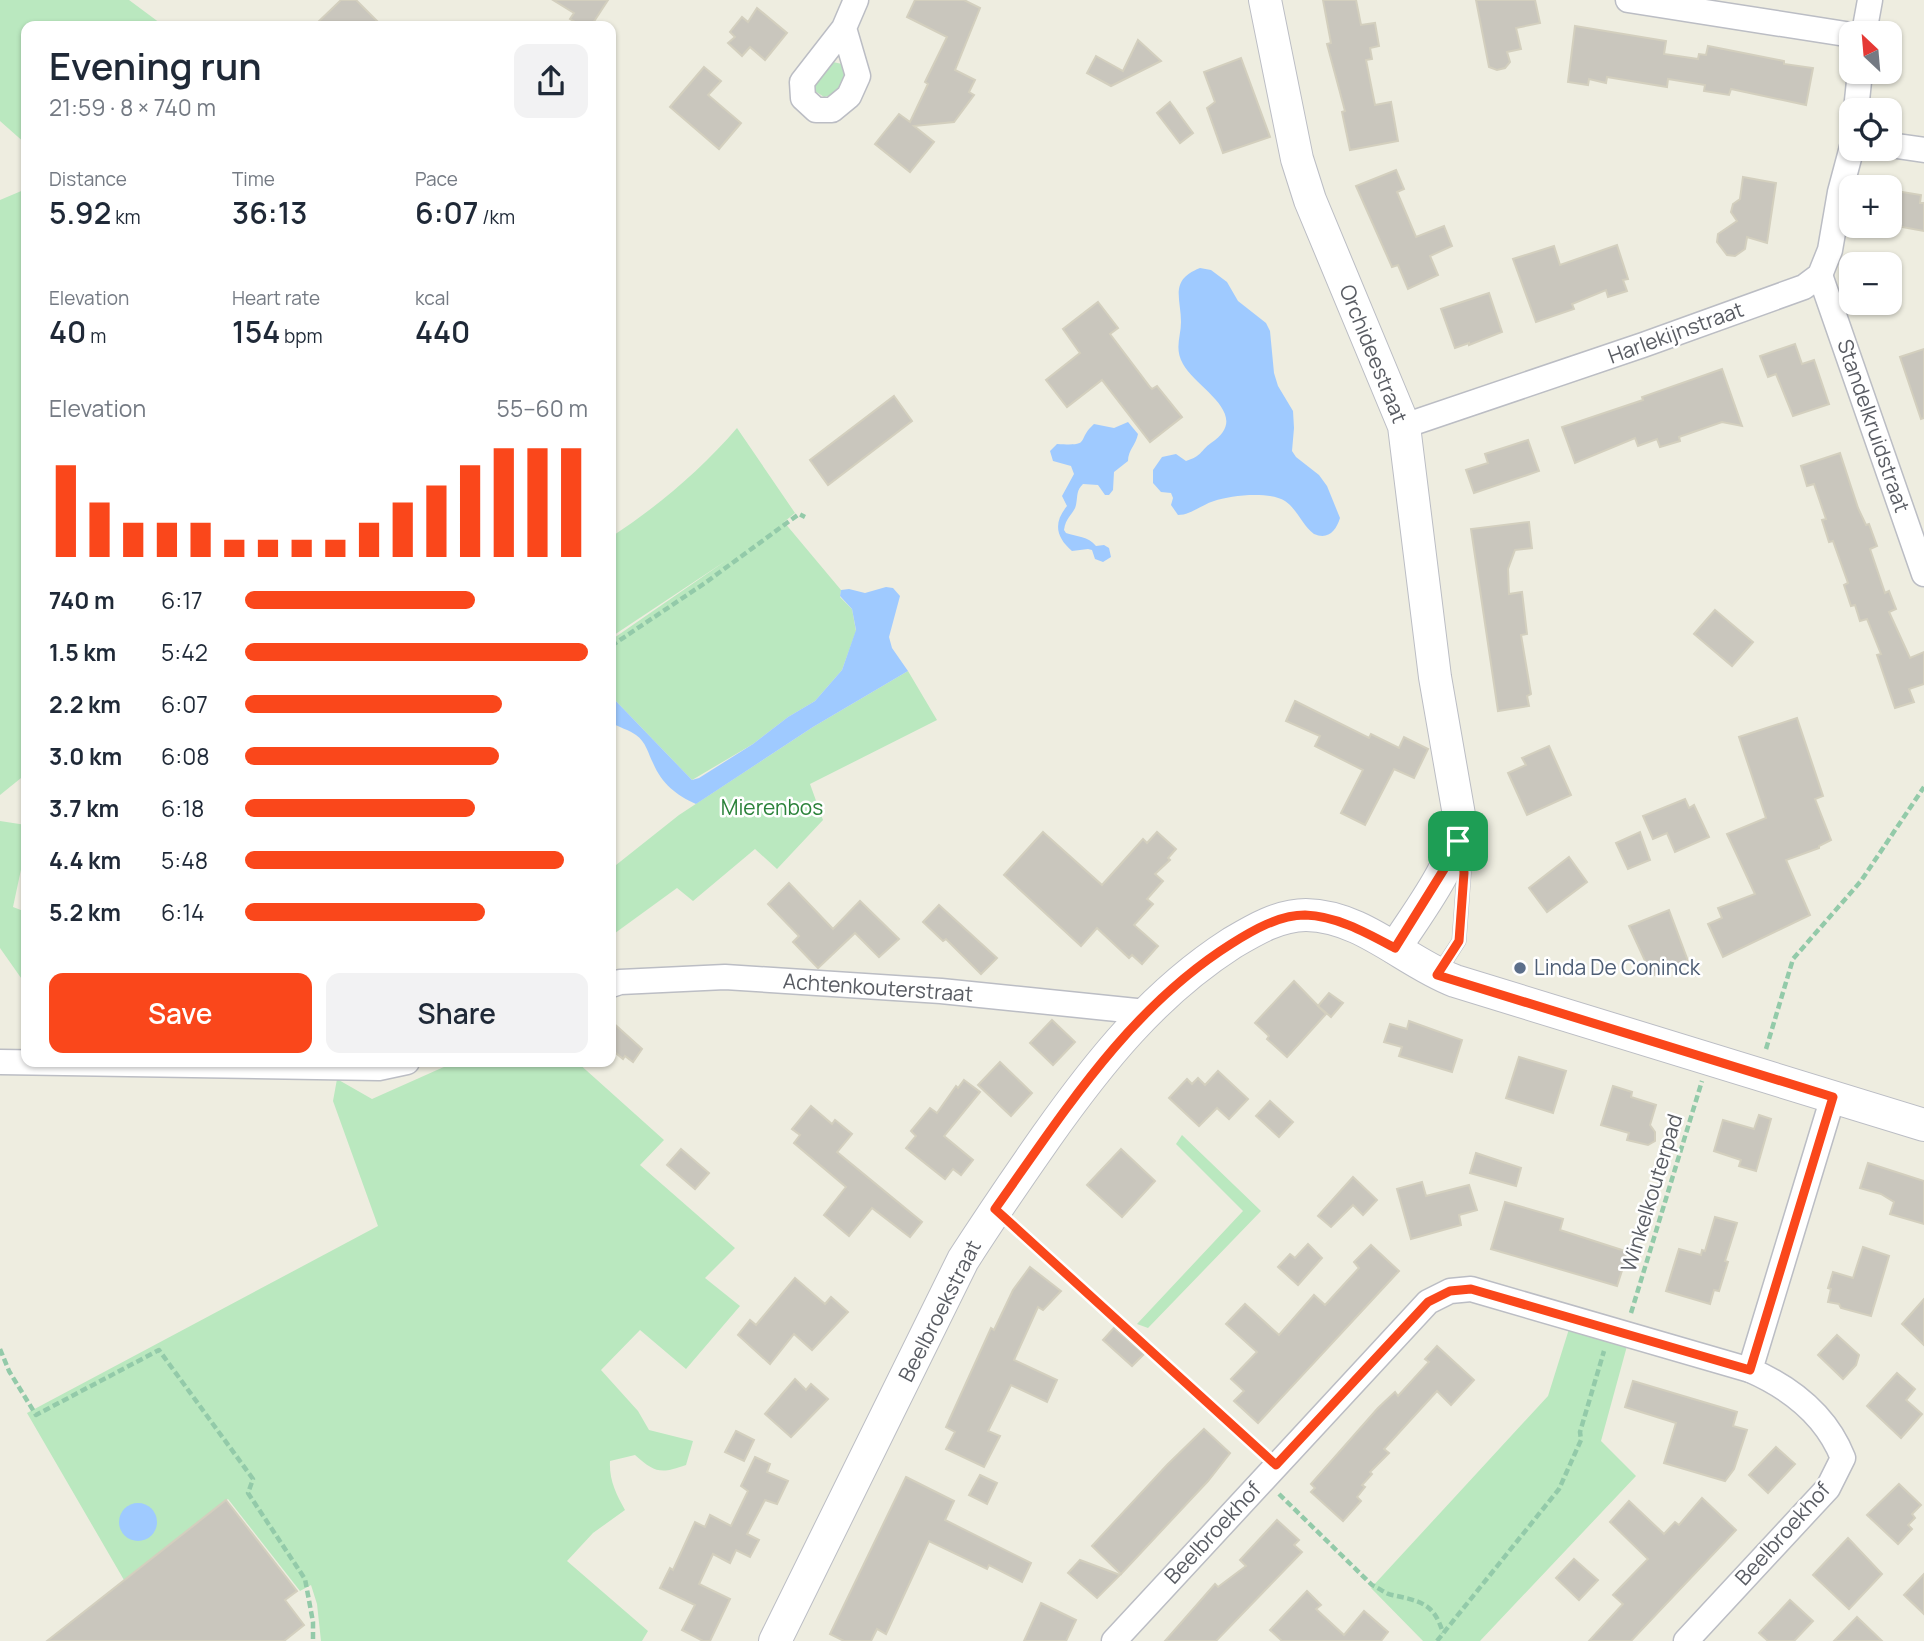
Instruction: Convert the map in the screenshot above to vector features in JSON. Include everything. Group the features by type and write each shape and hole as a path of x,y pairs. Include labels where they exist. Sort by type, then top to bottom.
{"street":[{"path":"844,28 856,0"},
{"name":"Orchideestraat","path":"1265,0 1297,159 1310,200 1404,426 1435,677 1459,815 1458,841 1446,866 1395,948"},
{"path":"1628,0 1839,33"},
{"path":"1866,21 1870,0"},
{"path":"1902,147 1924,150"},
{"path":"1820,275 1830,250 1848,161"},
{"name":"Harlekijnstraat","path":"1404,426 1804,287 1820,275"},
{"name":"Standelkruidstraat","path":"1820,275 1918,539 1924,574"},
{"name":"Beelbroekstraat","path":"775,1641 964,1260 995,1209 1084,1084 1146,1012 1210,958 1250,933 1287,917 1305,915 1338,921 1395,948 1437,975 1924,1125"},
{"name":"Achtenkouterstraat","path":"616,983 725,977 941,991 1146,1012"},
{"path":"0,1062 21,1062"},
{"path":"316,1067 384,1067"},
{"path":"1750,1370 1833,1097"},
{"name":"Beelbroekhof","path":"1114,1641 1428,1302 1450,1291 1471,1289 1750,1370 1779,1383 1813,1412 1834,1436 1843,1458 1828,1488 1686,1641"}],"lane":[{"name":"Orchideestraat","path":"1437,975 1459,941 1464,873 1458,841"}],"path":[{"path":"616,643 705,583 799,514 805,517"},
{"path":"1758,1074 1793,959 1861,881 1924,787"},
{"name":"Winkelkouterpad","path":"1437,1641 1559,1489 1581,1440 1580,1432 1618,1332 1709,1060"},
{"path":"995,1209 1269,1472 1372,1585 1390,1595 1404,1596 1427,1607 1439,1619 1443,1634"},
{"path":"0,1349 9,1371 36,1415 159,1350 253,1479 248,1493 305,1579 313,1622 313,1641"}],"green space":[{"path":"0,0 129,0 157,21 21,21 21,140 0,121"},
{"path":"833,62 842,64 847,79 835,94 824,97 815,91 815,82"},
{"path":"21,191 21,778 0,795 0,200"},
{"path":"737,428 795,513 784,522 841,590 840,597 852,609 856,631 842,670 815,701 788,717 753,744 692,780 616,701 616,637 727,560 616,634 616,533 678,487 709,459"},
{"name":"Mierenbos","path":"908,671 937,720 810,784 823,820 777,869 755,849 693,901 677,888 616,932 616,865 679,815 813,727"},
{"path":"0,821 21,824 21,869 13,907 21,910 21,978 0,948"},
{"path":"444,1067 583,1067 664,1140 640,1165 735,1248 705,1278 740,1306 686,1369 640,1330 601,1370 638,1411 649,1430 693,1441 686,1465 670,1470 653,1468 635,1455 610,1461 614,1487 625,1510 593,1533 567,1561 648,1631 642,1641 321,1641 317,1604 311,1585 300,1591 228,1499 124,1580 27,1413 378,1226 333,1101 337,1079 372,1099"},
{"path":"1182,1135 1261,1211 1148,1328 1137,1324 1243,1211 1176,1144"},
{"path":"1569,1329 1627,1346 1601,1441 1636,1476 1480,1641 1423,1641 1371,1588 1548,1396"}],"water":[{"path":"1200,268 1211,270 1227,282 1238,301 1266,323 1270,331 1274,373 1278,386 1293,411 1292,451 1319,475 1327,486 1340,518 1334,530 1327,535 1314,534 1289,504 1270,496 1250,495 1221,499 1178,515 1171,505 1171,493 1161,492 1153,483 1153,470 1162,457 1176,454 1186,461 1195,457 1222,433 1226,422 1218,402 1190,373 1179,353 1180,284 1190,273"},
{"path":"1128,422 1138,434 1128,461 1114,472 1113,490 1109,495 1105,495 1098,485 1083,484 1064,530 1089,540 1096,546 1104,545 1109,548 1111,557 1103,562 1095,559 1092,550 1072,551 1062,540 1058,524 1067,506 1062,496 1074,474 1071,466 1053,461 1050,451 1057,444 1080,443 1094,424 1114,428"},
{"path":"886,587 893,588 900,596 889,637 892,648 908,671 813,727 696,804 676,793 665,783 639,738 616,725 616,701 692,780 699,778 815,701 842,670 856,630 852,609 840,596 841,590 865,593"},
{"path":"138,1503 152,1508 157,1522 152,1536 138,1541 124,1536 119,1522 124,1508"}],"building":[{"path":"341,0 356,0 377,21 319,21"},
{"path":"553,0 608,0 594,21 573,21 570,19 574,13"},
{"path":"915,0 964,0 980,8 955,70 975,80 969,92 974,95 954,122 914,126 934,142 910,172 875,144 899,114 910,122 928,84 925,82 947,37 907,17"},
{"path":"1323,0 1356,0 1361,25 1375,23 1379,46 1370,48 1372,59 1366,60 1375,105 1391,102 1398,141 1350,150 1342,112 1345,111 1327,44 1331,43"},
{"path":"1476,0 1535,0 1540,23 1516,28 1521,49 1507,52 1510,62 1505,68 1497,70 1489,67"},
{"path":"757,8 787,33 765,60 750,47 742,56 728,43 735,37 730,32 742,17 748,22"},
{"path":"1575,26 1666,41 1664,54 1698,59 1699,54 1706,55 1708,46 1813,68 1806,105 1731,89 1729,95 1704,91 1705,85 1668,79 1667,87 1607,77 1606,83 1589,79 1588,85 1568,82"},
{"path":"1138,40 1161,61 1111,86 1087,73 1096,56 1123,71"},
{"path":"1241,58 1270,137 1223,153 1207,108 1215,102 1204,72"},
{"path":"704,67 721,81 708,95 741,123 719,149 670,107"},
{"path":"1170,102 1193,133 1180,143 1157,113"},
{"path":"1396,170 1404,189 1397,192 1416,237 1444,226 1452,246 1430,256 1438,275 1408,289 1398,265 1392,267 1356,186"},
{"path":"1743,177 1776,183 1767,243 1747,237 1745,249 1735,256 1727,255 1717,242 1718,234 1737,221 1731,212 1733,204 1740,199"},
{"path":"1902,192 1921,195 1920,203 1924,203 1924,231 1902,227"},
{"path":"1617,245 1628,279 1623,280 1627,291 1608,297 1606,290 1572,304 1574,309 1536,322 1513,259 1554,246 1560,265"},
{"path":"1489,293 1502,332 1455,348 1441,309"},
{"path":"1098,302 1118,328 1110,334 1150,387 1152,389 1157,386 1182,417 1150,442 1102,380 1067,407 1046,380 1080,353 1063,329"},
{"path":"1795,344 1802,364 1814,360 1829,404 1793,416 1776,374 1768,377 1760,356"},
{"path":"1924,349 1924,418 1921,419 1900,357"},
{"path":"1722,369 1742,426 1722,422 1679,437 1680,441 1660,447 1657,439 1638,446 1635,438 1575,463 1562,427 1643,400 1642,397"},
{"path":"894,396 912,421 828,485 810,460"},
{"path":"1528,440 1539,471 1474,493 1466,470 1488,463 1485,454"},
{"path":"1840,453 1858,508 1866,525 1869,524 1877,546 1870,549 1885,593 1889,591 1896,609 1889,612 1910,658 1924,652 1924,684 1909,689 1914,702 1895,708 1877,655 1881,654 1867,619 1860,621 1855,605 1851,606 1844,585 1848,583 1833,541 1829,542 1822,520 1826,519 1814,484 1807,486 1801,466"},
{"path":"1529,522 1532,548 1515,550 1508,569 1509,594 1522,592 1527,634 1521,635 1531,694 1527,696 1529,706 1498,711 1471,529"},
{"path":"1715,610 1753,642 1732,666 1694,634"},
{"path":"1295,701 1369,738 1371,734 1399,748 1404,737 1428,749 1414,778 1394,769 1365,825 1341,813 1363,770 1315,746 1320,736 1286,721"},
{"path":"1797,718 1823,796 1815,799 1831,840 1819,848 1786,860 1810,915 1723,957 1708,924 1722,918 1718,908 1755,894 1727,834 1766,818 1739,737"},
{"path":"1549,746 1571,795 1527,815 1508,773 1526,765 1522,758"},
{"path":"1685,799 1689,808 1694,805 1709,837 1675,852 1667,833 1653,839 1643,816"},
{"path":"1043,832 1102,885 1143,839 1147,843 1157,832 1176,849 1168,858 1170,860 1155,874 1163,881 1147,899 1153,904 1134,925 1158,946 1142,964 1132,955 1129,958 1097,928 1081,946 1004,875"},
{"path":"1640,832 1650,860 1628,869 1616,843"},
{"path":"1569,857 1587,882 1547,912 1529,888"},
{"path":"789,883 833,929 860,901 899,939 879,957 855,933 818,968 793,942 799,936 768,904"},
{"path":"939,905 997,958 981,974 946,939 943,941 923,922"},
{"path":"1669,910 1688,961 1652,976 1629,926"},
{"path":"1294,981 1326,1014 1287,1057 1267,1039 1269,1036 1255,1023"},
{"path":"1329,993 1343,1003 1331,1017 1318,1006"},
{"path":"1052,1020 1075,1042 1053,1065 1030,1043"},
{"path":"1409,1021 1462,1040 1452,1072 1399,1056 1402,1047 1384,1042 1390,1024 1407,1029"},
{"path":"616,1026 642,1049 633,1062 625,1056 623,1059 616,1053"},
{"path":"1519,1057 1566,1071 1553,1113 1506,1098"},
{"path":"1000,1062 1032,1093 1011,1116 978,1085"},
{"path":"1218,1071 1248,1099 1229,1119 1217,1108 1199,1126 1169,1098 1187,1079 1192,1084 1198,1078 1205,1085"},
{"path":"964,1080 980,1092 944,1136 973,1160 961,1175 953,1169 945,1179 906,1148 916,1136 911,1131 930,1108 937,1113 956,1086 958,1088"},
{"path":"1613,1086 1632,1092 1631,1097 1656,1105 1650,1125 1655,1132 1655,1141 1648,1145 1627,1140 1629,1133 1601,1125"},
{"path":"1270,1101 1293,1122 1279,1137 1256,1116"},
{"path":"811,1106 832,1124 835,1120 852,1134 837,1152 922,1222 910,1237 872,1208 849,1236 824,1215 846,1187 794,1143 800,1135 792,1129"},
{"path":"1759,1115 1771,1119 1756,1171 1739,1166 1741,1160 1714,1151 1723,1120 1754,1129"},
{"path":"681,1149 709,1173 695,1189 667,1165"},
{"path":"1121,1149 1155,1181 1122,1217 1087,1185"},
{"path":"1476,1153 1521,1168 1516,1186 1470,1173"},
{"path":"1868,1163 1924,1181 1924,1224 1890,1214 1894,1202 1881,1194 1860,1188"},
{"path":"1353,1177 1377,1200 1363,1215 1353,1205 1331,1227 1318,1216"},
{"path":"1422,1182 1426,1196 1469,1185 1477,1210 1459,1215 1461,1225 1411,1239 1397,1189"},
{"path":"1505,1202 1563,1219 1560,1230 1628,1252 1617,1286 1491,1249"},
{"path":"1715,1217 1737,1223 1719,1291 1714,1290 1710,1304 1666,1291 1679,1249 1701,1255 1702,1250 1705,1251"},
{"path":"1308,1244 1322,1258 1298,1285 1278,1267 1290,1254 1295,1258"},
{"path":"1371,1245 1399,1271 1258,1423 1234,1401 1244,1391 1231,1379 1257,1352 1226,1324 1245,1304 1279,1335 1314,1295 1325,1305 1359,1268 1354,1262"},
{"path":"1863,1247 1889,1256 1871,1316 1828,1302 1831,1289 1828,1288 1833,1272 1853,1278"},
{"path":"1030,1267 1061,1291 1043,1310 1038,1307 1014,1360 1057,1380 1047,1402 1011,1385 988,1431 1000,1436 984,1467 946,1449 955,1432 946,1427 991,1328 994,1330 1013,1290"},
{"path":"795,1278 825,1304 831,1297 848,1312 812,1350 794,1334 770,1364 738,1335 750,1320 756,1325"},
{"path":"1924,1299 1924,1345 1902,1324"},
{"path":"1114,1328 1144,1354 1132,1366 1103,1340"},
{"path":"1837,1335 1859,1355 1856,1365 1843,1379 1818,1355"},
{"path":"1437,1346 1474,1380 1451,1405 1437,1391 1384,1449 1389,1453 1370,1472 1372,1474 1362,1485 1365,1487 1357,1497 1361,1501 1343,1521 1311,1492 1315,1488 1311,1484 1378,1408 1395,1392 1398,1396 1429,1362 1425,1359"},
{"path":"1897,1373 1915,1389 1906,1400 1922,1414 1901,1438 1867,1406"},
{"path":"795,1379 806,1390 811,1384 828,1399 791,1437 765,1414"},
{"path":"1633,1381 1737,1412 1733,1426 1747,1430 1734,1469 1725,1481 1664,1463 1676,1423 1625,1407"},
{"path":"1204,1429 1230,1453 1208,1481 1121,1574 1092,1546"},
{"path":"736,1431 754,1440 744,1461 725,1452"},
{"path":"1776,1447 1795,1464 1768,1493 1749,1475"},
{"path":"755,1457 770,1464 767,1472 788,1481 777,1504 765,1500 747,1534 759,1540 750,1557 736,1550 730,1563 713,1554 699,1584 730,1599 710,1641 703,1641 682,1630 695,1605 660,1588 670,1568 673,1570 695,1522 705,1527 710,1515 731,1526 748,1491 741,1486"},
{"path":"980,1475 997,1483 987,1504 969,1495"},
{"path":"906,1477 954,1501 945,1520 1031,1563 1022,1582 989,1565 987,1569 929,1541 886,1634 877,1629 871,1641 844,1641 830,1634"},
{"path":"1899,1484 1921,1505 1912,1514 1915,1518 1908,1525 1912,1529 1898,1544 1867,1515"},
{"path":"1702,1498 1736,1530 1631,1641 1589,1641 1623,1604 1613,1595 1648,1559 1610,1522 1629,1501 1664,1534 1675,1522 1679,1525"},
{"path":"226,1500 297,1591 285,1600 304,1625 284,1641 47,1641"},
{"path":"1277,1520 1299,1540 1294,1545 1302,1552 1216,1641 1165,1641 1215,1584 1218,1587 1246,1566 1240,1560"},
{"path":"1848,1538 1882,1574 1849,1609 1813,1575"},
{"path":"1574,1559 1598,1580 1579,1600 1556,1578"},
{"path":"1080,1560 1120,1575 1097,1598 1068,1573"},
{"path":"1924,1574 1924,1614 1904,1595"},
{"path":"1307,1591 1321,1605 1316,1609 1344,1635 1364,1611 1388,1632 1381,1641 1282,1641 1270,1630"},
{"path":"1790,1600 1813,1621 1794,1641 1768,1641 1759,1633"},
{"path":"1041,1603 1076,1620 1066,1641 1024,1641"},
{"path":"1857,1617 1882,1641 1834,1641"}],"place":[{"name":"Linda De Coninck","path":"1520,968"}],"route":[{"path":"1458,841 1464,873 1459,941 1437,975 1833,1097 1750,1370 1471,1289 1450,1291 1428,1302 1276,1465 995,1209 1106,1056 1146,1012 1183,978 1250,933 1287,917 1305,915 1338,921 1395,948 1446,866 1458,841"}]}
